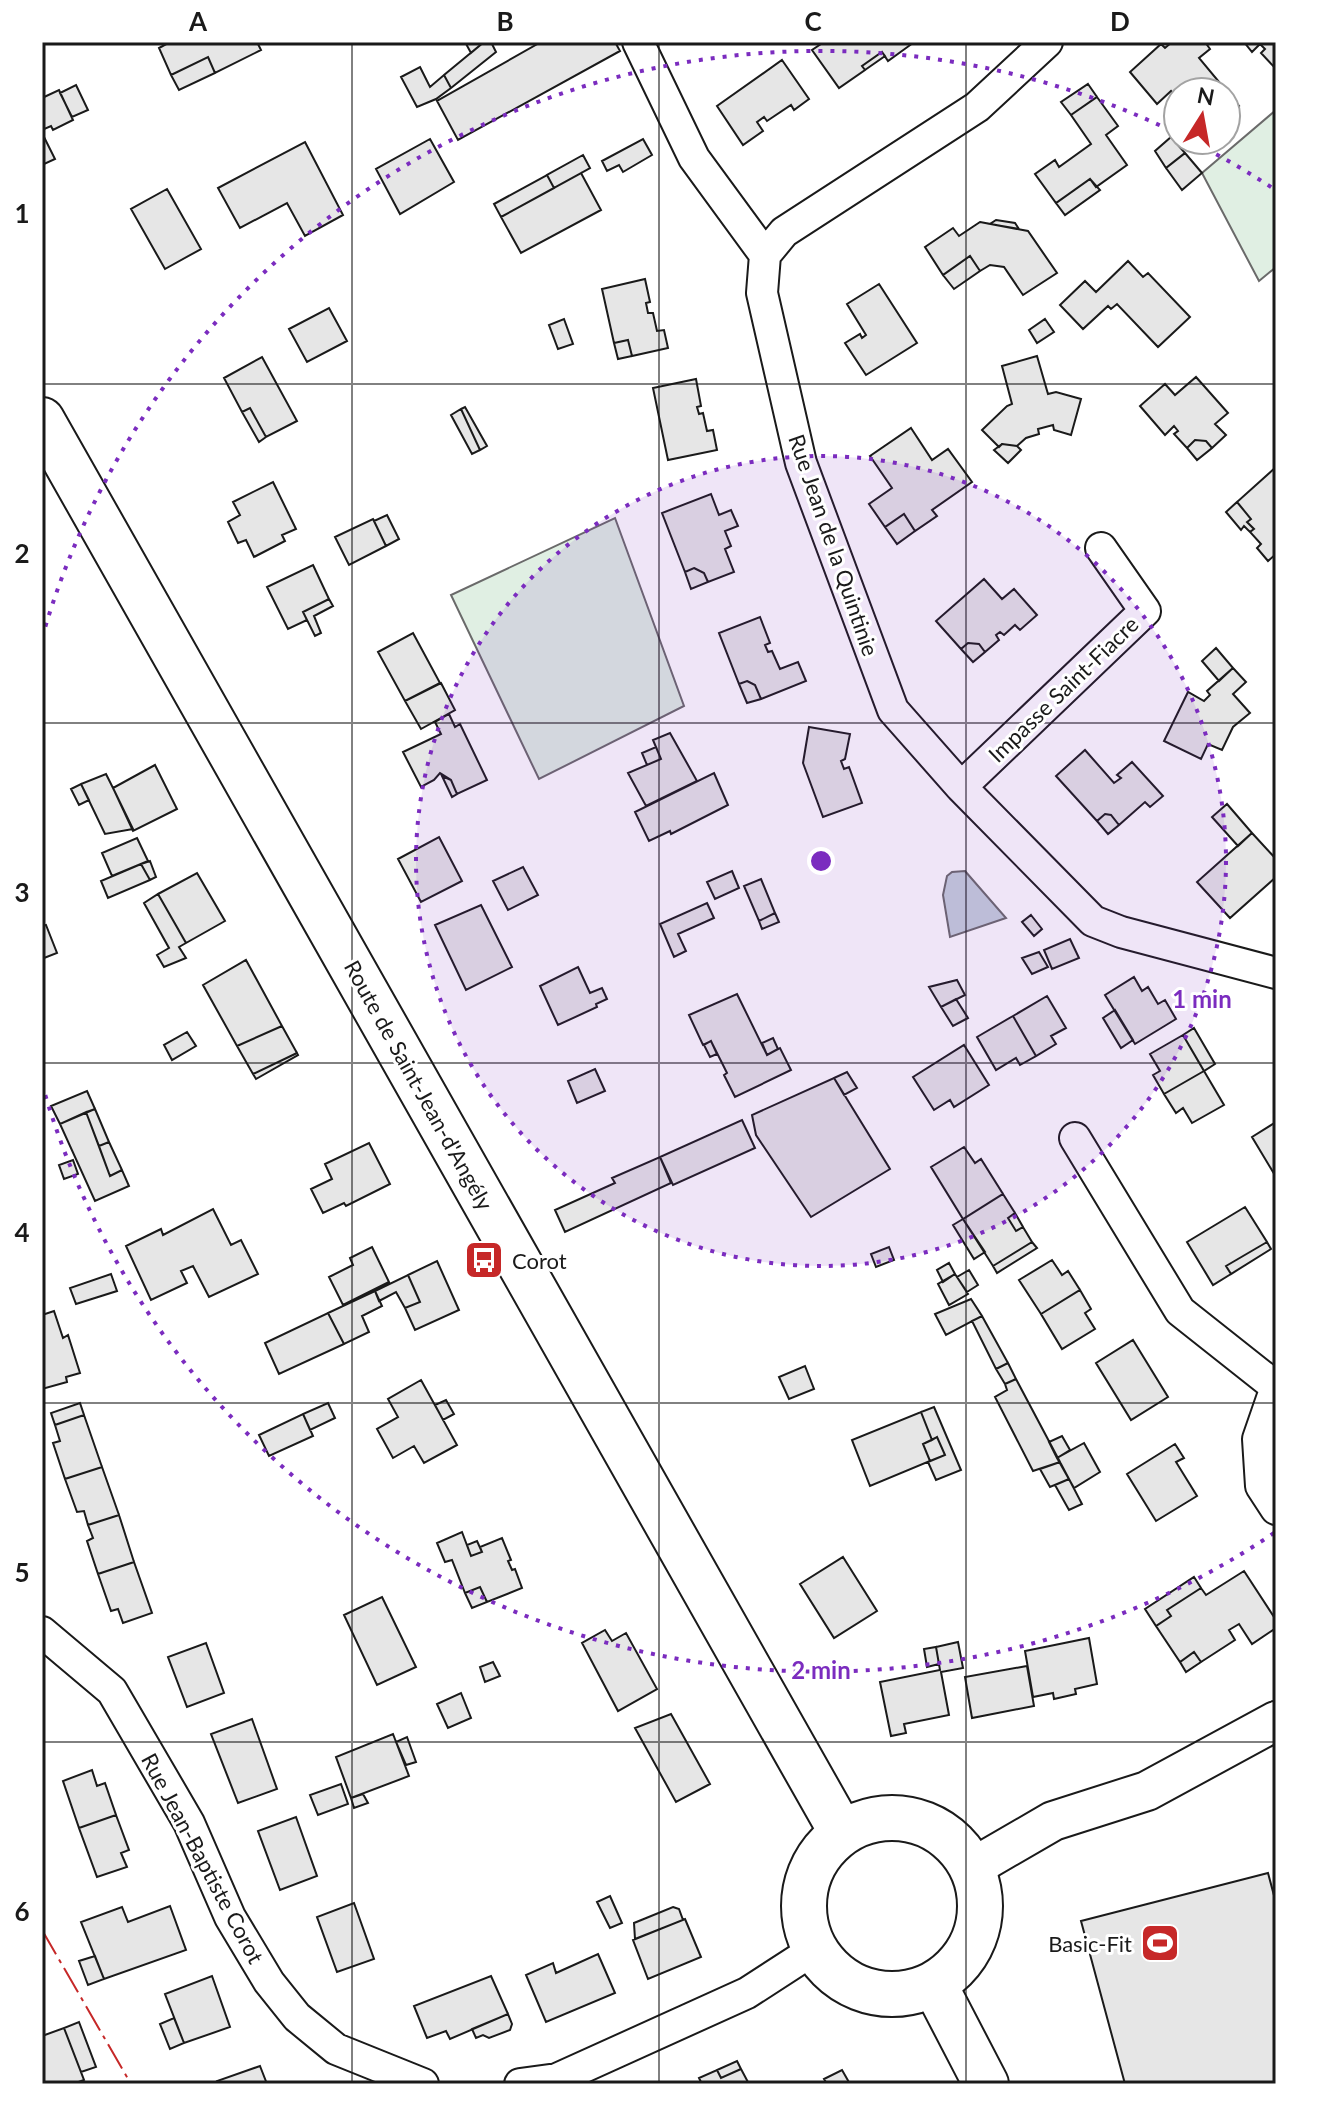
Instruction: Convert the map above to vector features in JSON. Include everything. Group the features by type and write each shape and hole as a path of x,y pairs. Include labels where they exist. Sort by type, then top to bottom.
{"main road":[{"name":"Route de Saint-Jean-d'Angély","path":"43,423 842,1833"},
{"path":"900,1818 929,1826 954,1843 972,1868 980,1894 980,1920 971,1946 956,1968 934,1984 908,1993 880,1994 854,1986 831,1971 815,1949 806,1924 804,1899 810,1874 823,1852 842,1833 869,1821 900,1818"},
{"path":"934,1984 986,2084"}],"street":[{"path":"638,42 694,158 765,255 784,232 977,107 1047,42"},
{"name":"Rue Jean de la Quintinie","path":"765,255 762,293 801,463 893,710 961,787 1093,921 1121,932 1276,973"},
{"name":"Impasse Saint-Fiacre","path":"961,787 1145,611 1101,548"},
{"path":"1075,1138 1180,1311 1276,1387 1258,1439 1261,1486 1276,1509"},
{"name":"Rue Jean-Baptiste Corot","path":"42,1632 112,1691 189,1823 230,1917 269,1982 297,2017 336,2049 423,2084"},
{"path":"972,1868 1053,1821 1147,1791 1276,1721"},
{"path":"520,2084 557,2079 747,1993 815,1949"}],"green space":[{"path":"1276,110 1276,267 1259,281 1202,173 1222,156 1242,156 1242,139"},
{"path":"615,518 684,706 539,779 451,595"}],"shaded area":[{"path":"965,871 1006,918 950,937 943,895 947,876 952,872"}],"building":[{"path":"170,42 257,42 261,50 215,73 208,57 171,75 159,48"},
{"path":"465,42 484,42 471,53"},
{"path":"484,42 491,42 496,52 451,88 444,75"},
{"path":"541,42 615,42 620,51 458,140 437,101"},
{"path":"824,42 913,43 888,61 882,52 862,66 865,70 839,88 812,50"},
{"path":"1172,42 1205,42 1210,49 1199,58 1214,76 1162,76 1162,99 1157,104 1130,72 1161,44 1165,48"},
{"path":"1244,42 1276,42 1276,69 1261,53 1265,49 1260,44 1252,52"},
{"path":"882,52 885,56 865,70 862,66"},
{"path":"208,57 215,73 179,90 171,75"},
{"path":"782,60 809,99 794,110 791,105 767,121 764,117 757,122 763,131 743,145 717,106"},
{"path":"420,67 430,87 444,75 451,88 417,107 401,77"},
{"path":"1088,84 1097,97 1071,115 1061,102"},
{"path":"76,85 88,110 72,117 60,93"},
{"path":"59,90 73,120 53,130 51,126 42,130 42,98"},
{"path":"1097,97 1118,126 1106,135 1127,165 1096,187 1090,179 1056,203 1035,174 1055,160 1059,167 1091,144 1071,115"},
{"path":"42,133 55,159 42,165"},
{"path":"430,139 454,182 400,214 376,169"},
{"path":"643,139 652,155 623,172 619,165 607,171 602,161"},
{"path":"305,142 343,215 305,236 287,203 240,228 218,188"},
{"path":"1162,145 1162,156 1181,156 1166,168 1155,151"},
{"path":"583,155 590,168 554,188 547,175"},
{"path":"1181,156 1188,156 1202,173 1182,190 1166,168"},
{"path":"581,173 601,210 521,253 501,217"},
{"path":"547,175 554,188 501,217 494,204"},
{"path":"1090,179 1100,190 1065,215 1056,203"},
{"path":"167,189 201,249 165,269 131,209"},
{"path":"996,220 1015,223 1019,229 990,224"},
{"path":"980,222 1028,231 1057,273 1023,295 1004,267 990,265 980,271 970,256 943,275 925,247 953,228 959,236"},
{"path":"970,256 980,271 954,289 943,275"},
{"path":"1128,261 1143,277 1148,273 1190,317 1158,347 1117,304 1111,309 1108,306 1083,329 1060,305 1085,281 1096,292"},
{"path":"645,279 650,302 646,303 648,313 653,313 657,331 664,330 668,348 632,356 628,340 614,343 602,289"},
{"path":"879,284 917,343 866,375 845,343 860,334 862,338 866,335 847,304"},
{"path":"329,308 347,341 307,362 289,329"},
{"path":"564,319 573,344 558,349 549,325"},
{"path":"1045,319 1054,332 1037,343 1029,330"},
{"path":"628,340 632,356 618,359 614,343"},
{"path":"1037,356 1048,394 1056,392 1081,399 1071,435 1054,430 1053,425 1038,429 1039,434 1026,438 1017,446 1002,444 999,447 982,430 1012,404 1002,366"},
{"path":"262,357 297,421 266,437 250,408 242,412 224,378"},
{"path":"1196,377 1228,413 1215,424 1226,435 1212,448 1206,441 1195,440 1187,448 1174,434 1178,431 1174,426 1165,435 1140,406 1165,384 1175,395"},
{"path":"696,379 701,406 697,407 699,414 703,413 707,431 713,430 717,450 668,460 653,388"},
{"path":"465,407 487,446 480,450 461,409"},
{"path":"250,408 266,437 259,442 242,412"},
{"path":"461,409 480,450 472,454 451,415"},
{"path":"911,428 932,460 948,449 972,482 932,510 937,516 915,531 904,514 885,527 869,504 892,488 870,456"},
{"path":"1195,440 1206,441 1212,448 1197,460 1187,448"},
{"path":"1002,444 1017,446 1021,450 1008,463 994,450"},
{"path":"1276,467 1276,554 1268,561 1257,548 1261,544 1250,532 1254,529 1247,522 1251,519 1237,502"},
{"path":"273,482 296,529 282,535 285,541 254,557 246,540 238,543 228,522 240,515 233,502"},
{"path":"711,494 719,515 731,510 738,526 725,531 731,546 725,549 734,572 708,582 704,573 694,568 685,572 662,513"},
{"path":"1237,502 1251,519 1247,522 1254,529 1250,532 1244,526 1241,530 1226,512"},
{"path":"904,514 915,531 897,544 885,527"},
{"path":"387,515 399,539 386,546 374,521"},
{"path":"373,519 386,546 349,565 335,537"},
{"path":"313,565 329,599 303,612 307,620 288,629 267,587"},
{"path":"694,568 704,573 708,582 691,589 685,572"},
{"path":"984,579 1002,599 1014,589 1037,615 1020,630 1015,625 1004,635 1000,632 996,635 999,640 985,652 979,644 968,643 961,649 936,621"},
{"path":"329,599 333,606 314,616 321,633 315,636 303,612"},
{"path":"760,617 770,643 765,645 768,652 772,651 780,669 798,662 806,681 761,699 755,685 747,681 739,684 719,633"},
{"path":"413,633 440,683 405,701 378,652"},
{"path":"968,643 979,644 985,652 973,662 961,649"},
{"path":"1216,648 1233,668 1219,681 1202,661"},
{"path":"1233,668 1246,682 1233,694 1250,713 1233,727 1222,750 1208,744 1201,759 1164,741 1188,692 1204,701 1210,695 1207,691"},
{"path":"747,681 755,685 761,699 747,703 739,684"},
{"path":"441,683 455,710 421,729 405,701"},
{"path":"449,714 455,727 460,724 487,780 457,794 451,780 440,773 421,787 403,752 441,734 435,722"},
{"path":"809,727 850,734 845,759 841,761 844,769 849,767 862,803 823,817 803,763"},
{"path":"670,733 697,781 646,806 628,773 661,759 653,740"},
{"path":"656,747 661,759 647,765 642,753"},
{"path":"1085,750 1114,783 1121,778 1117,775 1132,762 1163,796 1150,807 1145,802 1119,825 1111,815 1105,814 1097,821 1056,776"},
{"path":"155,765 177,809 133,831 113,788"},
{"path":"714,773 728,805 671,834 670,831 649,841 635,812"},
{"path":"106,774 133,829 105,834 81,784"},
{"path":"442,776 451,780 457,794 452,797"},
{"path":"81,784 89,800 79,805 71,789"},
{"path":"1227,804 1252,833 1238,846 1212,817"},
{"path":"1105,814 1111,815 1119,825 1108,834 1097,821"},
{"path":"1252,833 1276,859 1276,877 1230,918 1197,882"},
{"path":"439,837 462,881 421,902 398,859"},
{"path":"137,838 148,861 112,876 102,853"},
{"path":"150,861 156,877 150,880 141,864"},
{"path":"141,864 150,880 108,898 101,881"},
{"path":"523,867 538,895 508,910 493,881"},
{"path":"732,871 739,888 715,899 707,882"},
{"path":"197,873 225,921 186,943 158,894"},
{"path":"761,879 775,913 759,921 744,886"},
{"path":"158,894 186,943 179,947 186,958 164,967 157,955 169,948 144,903"},
{"path":"707,903 714,918 678,934 686,951 674,957 660,924"},
{"path":"481,905 512,967 466,990 435,925"},
{"path":"775,913 779,922 762,929 759,921"},
{"path":"1031,915 1042,929 1034,936 1022,922"},
{"path":"46,925 57,953 44,958 42,926"},
{"path":"1070,939 1079,958 1052,969 1044,950"},
{"path":"1039,952 1048,967 1032,974 1022,958"},
{"path":"246,960 282,1026 237,1046 203,985"},
{"path":"578,967 590,993 602,988 607,999 558,1025 540,986"},
{"path":"1134,977 1142,991 1148,987 1158,1004 1165,1000 1176,1019 1135,1044 1105,995"},
{"path":"957,980 965,995 941,1007 929,987"},
{"path":"737,994 767,1055 780,1048 791,1070 735,1097 711,1041 703,1045 689,1015"},
{"path":"1047,996 1066,1028 1051,1036 1056,1044 1036,1056 1013,1016"},
{"path":"956,999 968,1018 953,1026 941,1007"},
{"path":"1115,1010 1133,1040 1121,1048 1103,1018"},
{"path":"1013,1016 1036,1056 1020,1065 1016,1058 996,1070 977,1037"},
{"path":"282,1026 297,1053 253,1074 237,1046"},
{"path":"1194,1028 1215,1064 1204,1071 1183,1035"},
{"path":"187,1032 196,1046 172,1060 164,1045"},
{"path":"1183,1035 1204,1071 1164,1094 1153,1075 1160,1071 1150,1054"},
{"path":"773,1038 778,1049 767,1055 762,1043"},
{"path":"711,1041 717,1054 710,1057 704,1045"},
{"path":"964,1045 989,1085 954,1107 950,1100 934,1110 913,1077"},
{"path":"297,1053 256,1079 253,1074"},
{"path":"595,1069 605,1091 577,1103 568,1081"},
{"path":"1204,1071 1224,1105 1192,1123 1183,1108 1176,1113 1164,1094"},
{"path":"847,1072 857,1088 844,1095 834,1078"},
{"path":"834,1078 890,1169 811,1217 756,1135 752,1115"},
{"path":"87,1091 95,1109 60,1124 51,1106"},
{"path":"95,1109 109,1142 99,1146 86,1112"},
{"path":"86,1112 110,1176 122,1170 129,1186 95,1201 60,1124"},
{"path":"742,1120 755,1148 673,1185 660,1157"},
{"path":"1276,1122 1276,1177 1252,1137"},
{"path":"109,1142 122,1170 110,1176 99,1146"},
{"path":"369,1143 390,1184 346,1206 344,1203 323,1213 311,1189 332,1179 325,1164"},
{"path":"964,1147 975,1163 981,1159 1003,1194 963,1219 931,1167"},
{"path":"660,1157 671,1183 565,1232 555,1210 615,1183 612,1178"},
{"path":"73,1160 78,1174 64,1179 59,1165"},
{"path":"1003,1194 1015,1213 1008,1218 1016,1231 1023,1227 1032,1242 993,1266 963,1219"},
{"path":"1245,1207 1267,1242 1226,1266 1231,1274 1213,1285 1187,1242"},
{"path":"213,1209 231,1245 241,1240 258,1274 209,1297 193,1266 181,1271 187,1283 151,1300 126,1246 161,1229 163,1235"},
{"path":"1015,1213 1023,1227 1016,1231 1008,1218"},
{"path":"963,1219 985,1252 974,1259 953,1225"},
{"path":"1032,1242 1037,1248 997,1273 993,1266"},
{"path":"1267,1242 1271,1249 1231,1274 1226,1266"},
{"path":"372,1247 389,1282 343,1305 329,1277 353,1265 350,1258"},
{"path":"889,1247 894,1260 876,1267 871,1254"},
{"path":"1052,1260 1062,1275 1068,1271 1080,1290 1041,1314 1019,1280"},
{"path":"437,1261 459,1310 415,1330 405,1308 420,1302 408,1275"},
{"path":"949,1263 955,1274 943,1282 937,1270"},
{"path":"969,1270 978,1285 967,1292 957,1277"},
{"path":"111,1274 117,1291 76,1304 70,1288"},
{"path":"955,1274 968,1294 949,1305 938,1284"},
{"path":"408,1275 420,1302 405,1308 396,1292 379,1301 375,1291"},
{"path":"1080,1290 1091,1309 1085,1313 1095,1329 1062,1349 1041,1314"},
{"path":"375,1291 382,1306 362,1316 369,1332 344,1344 328,1313"},
{"path":"971,1299 982,1316 946,1335 935,1314"},
{"path":"54,1311 63,1338 68,1335 80,1373 66,1377 67,1382 42,1389 42,1315"},
{"path":"328,1313 344,1344 279,1374 265,1343"},
{"path":"982,1316 1008,1363 996,1369 972,1321"},
{"path":"1133,1340 1168,1397 1131,1420 1096,1363"},
{"path":"1008,1363 1016,1379 1005,1384 996,1369"},
{"path":"805,1366 814,1389 789,1399 779,1377"},
{"path":"1016,1379 1060,1462 1033,1471 995,1397 1007,1390 1005,1384"},
{"path":"421,1380 457,1445 424,1463 414,1446 393,1458 377,1429 398,1417 388,1399"},
{"path":"446,1400 454,1414 443,1420 435,1405"},
{"path":"80,1403 84,1415 55,1425 51,1413"},
{"path":"328,1403 335,1418 310,1430 303,1414"},
{"path":"934,1407 961,1470 936,1480 928,1462 945,1455 937,1437 932,1440 921,1412"},
{"path":"921,1412 932,1440 923,1444 930,1461 870,1486 852,1440"},
{"path":"303,1414 313,1436 269,1456 259,1435"},
{"path":"84,1415 102,1467 65,1479 53,1443 60,1441 55,1425"},
{"path":"1062,1436 1070,1450 1057,1458 1049,1442"},
{"path":"937,1437 945,1455 930,1461 923,1444"},
{"path":"1084,1443 1100,1472 1074,1488 1057,1458"},
{"path":"1175,1444 1184,1458 1176,1462 1197,1496 1156,1521 1127,1474"},
{"path":"1060,1462 1069,1479 1050,1487 1040,1469"},
{"path":"102,1467 119,1515 88,1525 84,1511 77,1512 65,1479"},
{"path":"1069,1479 1082,1504 1069,1510 1055,1485"},
{"path":"119,1515 134,1562 98,1574 87,1541 93,1538 88,1525"},
{"path":"462,1532 471,1556 482,1552 480,1547 502,1538 511,1560 508,1561 512,1570 515,1569 522,1588 487,1602 480,1587 465,1593 452,1560 445,1562 437,1543"},
{"path":"477,1541 482,1552 471,1556 467,1545"},
{"path":"843,1557 877,1611 834,1638 800,1584"},
{"path":"134,1562 152,1613 123,1623 118,1609 111,1611 98,1574"},
{"path":"1244,1571 1276,1620 1276,1628 1252,1644 1239,1624 1229,1630 1235,1640 1201,1662 1194,1652 1180,1662 1156,1626 1171,1616 1167,1610 1201,1588 1206,1595"},
{"path":"1194,1577 1201,1588 1167,1610 1171,1616 1156,1626 1145,1609"},
{"path":"480,1587 487,1602 472,1608 465,1593"},
{"path":"382,1597 416,1667 377,1685 344,1615"},
{"path":"605,1630 612,1641 626,1633 657,1689 618,1711 582,1643"},
{"path":"1089,1638 1097,1684 1075,1689 1076,1694 1054,1699 1053,1693 1033,1697 1025,1651"},
{"path":"958,1642 963,1668 941,1672 949,1715 904,1724 906,1733 891,1736 880,1682 940,1670 936,1647"},
{"path":"206,1643 224,1693 187,1707 168,1657"},
{"path":"936,1647 939,1664 927,1667 924,1649"},
{"path":"1194,1652 1201,1662 1186,1672 1180,1662"},
{"path":"493,1662 500,1676 485,1682 480,1667"},
{"path":"1027,1666 1034,1706 972,1718 965,1677"},
{"path":"461,1693 471,1718 448,1728 437,1704"},
{"path":"671,1714 710,1784 676,1802 635,1728"},
{"path":"252,1719 277,1789 238,1803 211,1734"},
{"path":"393,1734 409,1776 351,1798 336,1757"},
{"path":"407,1737 416,1762 406,1765 396,1742"},
{"path":"92,1770 97,1786 105,1783 116,1815 79,1828 63,1781"},
{"path":"341,1784 348,1804 318,1815 310,1795"},
{"path":"363,1794 368,1803 354,1808 351,1798"},
{"path":"116,1815 129,1850 121,1853 127,1867 97,1877 79,1828"},
{"path":"296,1817 317,1876 280,1890 258,1831"},
{"path":"1268,1873 1276,1903 1276,2082 1125,2084 1081,1921"},
{"path":"610,1896 622,1923 610,1928 597,1902"},
{"path":"354,1903 374,1959 337,1972 317,1917"},
{"path":"170,1906 186,1950 104,1979 81,1922 122,1907 128,1922"},
{"path":"673,1907 679,1909 683,1920 635,1939 634,1923"},
{"path":"685,1919 701,1957 648,1979 633,1940"},
{"path":"598,1954 615,1993 546,2022 526,1975 553,1963 556,1973"},
{"path":"95,1956 104,1979 88,1985 79,1961"},
{"path":"212,1976 230,2027 184,2043 165,1994"},
{"path":"491,1976 508,2014 450,2039 446,2031 427,2038 414,2006"},
{"path":"508,2014 512,2024 510,2030 489,2038 483,2035 476,2038 472,2029"},
{"path":"174,2018 184,2043 170,2049 160,2024"},
{"path":"79,2022 96,2067 81,2072 64,2028"},
{"path":"64,2028 84,2080 73,2084 42,2084 42,2036"},
{"path":"737,2061 741,2069 721,2078 717,2070"},
{"path":"260,2066 267,2084 218,2084 217,2081"},
{"path":"741,2069 749,2084 702,2084 699,2078 717,2070 721,2078"},
{"path":"842,2070 850,2084 827,2084 824,2079"}],"power":[{"path":"42,1930 131,2084"}],"place":[{"name":"Corot","path":"484,1260"},
{"name":"Basic-Fit","path":"1160,1943"}]}
